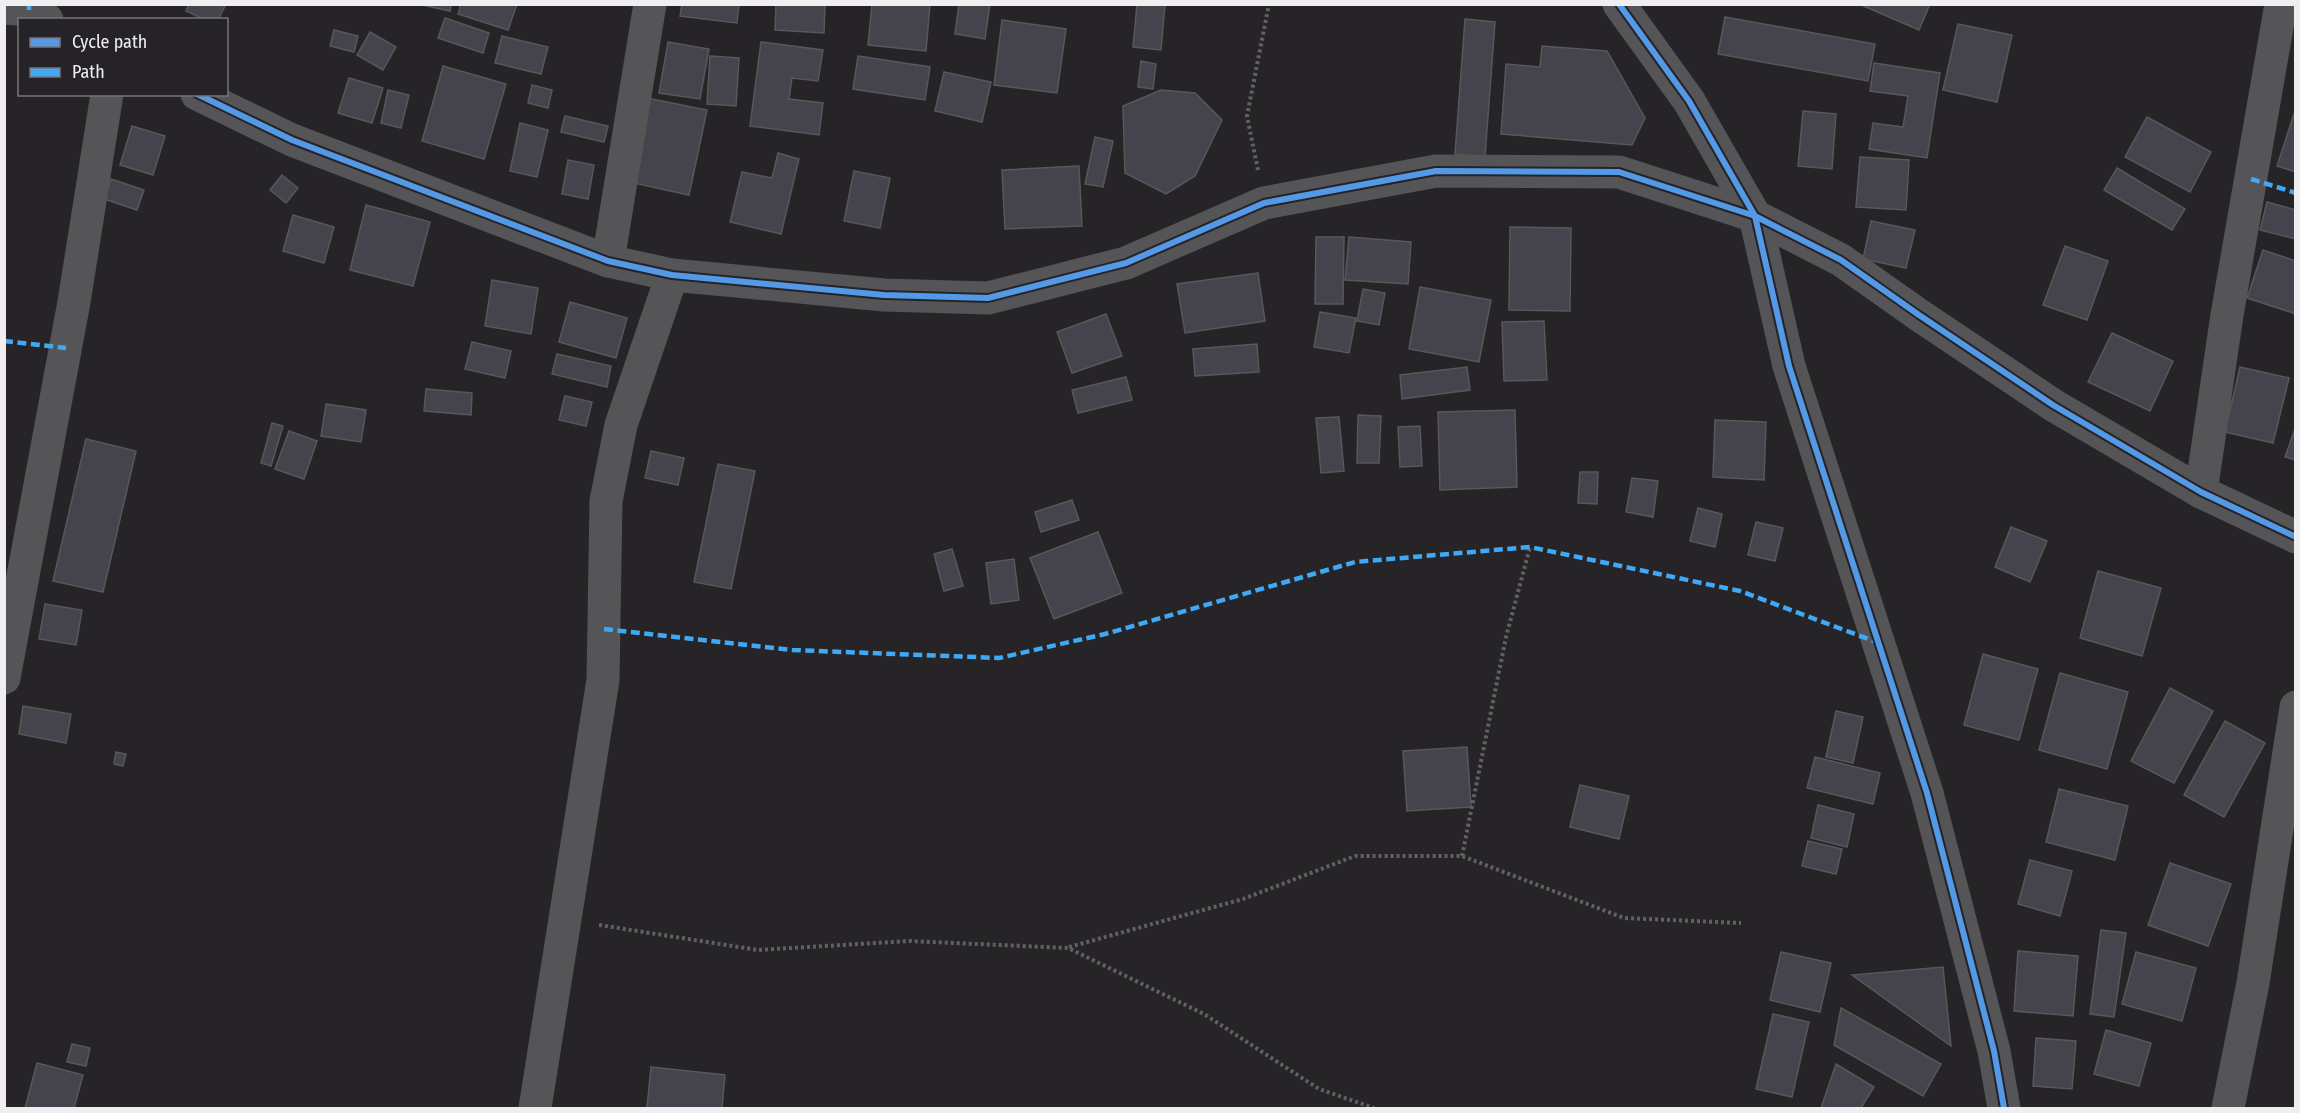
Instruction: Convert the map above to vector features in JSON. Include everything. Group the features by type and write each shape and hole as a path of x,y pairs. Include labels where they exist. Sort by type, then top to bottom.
{"street":[{"path":"608,261 650,4"},
{"path":"1619,4 1689,101 1755,216 1789,366 1927,793 1994,1051 2004,1108"},
{"path":"2201,492 2227,315 2281,4"},
{"path":"4,8 29,10 43,18"},
{"path":"4,678 75,302 107,96"},
{"path":"202,96 292,140 608,261 672,275 884,296 988,298 1126,263 1264,203 1436,171 1619,172 1755,216 1841,260 2054,405 2201,492 2295,537"},
{"path":"535,1108 603,680 606,501 621,425 672,275"},
{"path":"2228,1108 2253,983 2295,707"}],"path":[{"path":"1264,203 1247,116 1269,4"},
{"path":"1462,856 1506,637 1530,547"},
{"path":"565,920 758,950 909,941 1068,948 1243,899 1355,856 1462,856 1624,918 1741,923"},
{"path":"1068,948 1204,1014 1319,1089 1374,1108"}],"building":[{"path":"189,4 226,4 219,18 201,18 186,11"},
{"path":"418,4 451,4 450,11"},
{"path":"461,4 517,4 508,30 458,14"},
{"path":"682,4 739,4 737,23 680,16"},
{"path":"776,4 825,4 824,33 775,30"},
{"path":"872,4 930,4 926,51 868,45"},
{"path":"959,4 990,4 985,39 955,34"},
{"path":"1137,4 1165,4 1161,50 1133,47"},
{"path":"1859,4 1930,4 1919,30"},
{"path":"1725,17 1875,44 1868,81 1718,54"},
{"path":"445,18 489,33 483,53 438,38"},
{"path":"1465,19 1495,22 1485,157 1455,154"},
{"path":"1002,20 1066,29 1057,93 994,85"},
{"path":"1958,24 2012,35 1997,102 1943,90"},
{"path":"334,30 358,36 354,52 330,46"},
{"path":"370,32 396,47 383,70 357,55"},
{"path":"502,36 548,47 541,74 495,63"},
{"path":"668,42 709,49 700,99 659,93"},
{"path":"761,42 823,50 818,81 792,78 789,99 823,103 819,135 750,126"},
{"path":"1542,46 1607,51 1645,118 1632,145 1501,134 1506,64 1540,67"},
{"path":"710,56 739,58 736,106 707,104"},
{"path":"858,56 930,67 925,100 853,89"},
{"path":"1141,61 1156,64 1153,89 1138,87"},
{"path":"1874,63 1940,73 1927,158 1869,149 1873,123 1903,127 1908,96 1870,91"},
{"path":"443,66 506,84 484,159 422,141"},
{"path":"944,72 991,82 982,122 935,111"},
{"path":"349,78 383,88 372,123 338,113"},
{"path":"532,85 552,90 548,108 528,103"},
{"path":"388,90 409,95 401,128 381,123"},
{"path":"1161,90 1195,93 1222,120 1195,176 1166,194 1125,173 1123,106"},
{"path":"647,98 707,110 689,195 629,182"},
{"path":"2296,108 2296,172 2277,166"},
{"path":"1803,111 1836,114 1832,169 1798,166"},
{"path":"565,116 608,126 604,142 561,132"},
{"path":"2147,117 2211,152 2190,192 2125,157"},
{"path":"520,123 548,130 537,177 510,171"},
{"path":"132,126 165,136 153,175 120,165"},
{"path":"1095,137 1113,141 1103,187 1085,184"},
{"path":"778,153 799,159 781,234 730,222 742,172 772,178"},
{"path":"1860,157 1909,160 1906,210 1856,207"},
{"path":"568,160 594,165 588,199 562,194"},
{"path":"1079,166 1082,226 1005,229 1002,170"},
{"path":"2117,168 2185,209 2172,230 2104,190"},
{"path":"854,171 890,178 880,228 844,221"},
{"path":"282,175 298,188 286,203 270,190"},
{"path":"111,179 144,190 137,210 104,199"},
{"path":"2267,202 2296,210 2296,239 2260,230"},
{"path":"366,205 430,222 413,286 350,270"},
{"path":"293,215 334,227 324,263 283,251"},
{"path":"1871,221 1915,230 1906,268 1863,259"},
{"path":"1510,227 1571,228 1570,311 1509,310"},
{"path":"1316,237 1344,237 1343,304 1315,304"},
{"path":"1349,237 1411,242 1408,284 1345,280"},
{"path":"2065,246 2108,261 2087,320 2043,305"},
{"path":"2263,250 2296,261 2296,314 2247,298"},
{"path":"1258,273 1265,321 1185,333 1177,284"},
{"path":"492,280 538,288 531,334 485,326"},
{"path":"1420,287 1491,300 1479,362 1409,349"},
{"path":"1363,289 1385,293 1379,325 1357,321"},
{"path":"570,302 627,318 616,358 559,342"},
{"path":"1320,312 1356,318 1349,353 1314,347"},
{"path":"1106,314 1122,356 1072,373 1057,332"},
{"path":"1544,321 1547,380 1504,381 1502,322"},
{"path":"2112,333 2173,361 2150,411 2088,382"},
{"path":"472,342 511,351 505,378 465,369"},
{"path":"1257,344 1259,372 1195,376 1193,349"},
{"path":"557,354 611,366 607,387 552,374"},
{"path":"1467,367 1470,390 1402,399 1400,375"},
{"path":"2240,367 2289,378 2273,443 2225,432"},
{"path":"1126,377 1132,400 1078,413 1072,390"},
{"path":"426,389 472,393 471,415 424,411"},
{"path":"565,396 592,402 586,426 559,420"},
{"path":"326,404 366,410 361,442 321,436"},
{"path":"1515,410 1517,487 1440,490 1438,412"},
{"path":"1358,415 1381,416 1379,463 1357,463"},
{"path":"1339,417 1344,471 1321,473 1316,418"},
{"path":"1715,420 1766,422 1764,480 1713,477"},
{"path":"272,423 283,426 271,466 261,463"},
{"path":"1420,426 1422,466 1400,467 1398,427"},
{"path":"2296,426 2296,460 2285,457"},
{"path":"289,431 317,441 304,479 275,469"},
{"path":"86,439 136,451 103,592 53,581"},
{"path":"651,451 684,458 678,485 645,478"},
{"path":"718,464 755,471 731,589 694,582"},
{"path":"1580,472 1598,472 1597,504 1578,503"},
{"path":"1632,478 1658,481 1653,517 1626,512"},
{"path":"1072,500 1079,520 1041,532 1035,512"},
{"path":"1698,508 1722,514 1715,547 1690,541"},
{"path":"1756,522 1783,528 1775,561 1748,555"},
{"path":"2011,527 2047,541 2030,582 1995,567"},
{"path":"1098,532 1122,593 1054,619 1030,558"},
{"path":"952,549 963,586 944,591 934,554"},
{"path":"1014,559 1019,600 991,604 986,563"},
{"path":"2098,571 2161,588 2142,656 2080,638"},
{"path":"45,604 82,610 76,645 39,639"},
{"path":"1983,654 2038,669 2019,740 1964,725"},
{"path":"2060,673 2128,692 2107,769 2039,750"},
{"path":"2170,688 2213,711 2174,783 2131,761"},
{"path":"23,706 71,714 66,743 19,734"},
{"path":"1836,711 1863,717 1853,763 1826,757"},
{"path":"2225,721 2265,743 2224,817 2184,795"},
{"path":"1467,747 1471,807 1407,811 1403,751"},
{"path":"116,752 126,754 123,766 114,764"},
{"path":"1815,757 1880,773 1873,804 1807,788"},
{"path":"1580,785 1629,796 1619,839 1570,827"},
{"path":"2059,789 2128,806 2115,860 2046,842"},
{"path":"1818,805 1854,814 1847,847 1811,838"},
{"path":"1808,841 1842,849 1836,874 1802,866"},
{"path":"2030,860 2072,871 2060,916 2018,904"},
{"path":"2170,863 2231,884 2208,946 2148,925"},
{"path":"2101,930 2126,933 2114,1017 2090,1014"},
{"path":"2018,951 2078,956 2073,1016 2014,1011"},
{"path":"1781,952 1831,963 1820,1012 1770,1000"},
{"path":"2136,952 2196,968 2182,1021 2122,1004"},
{"path":"1943,967 1951,1046 1852,975"},
{"path":"1841,1008 1941,1064 1923,1096 1834,1045"},
{"path":"1773,1014 1809,1022 1792,1097 1756,1089"},
{"path":"2106,1030 2151,1043 2139,1086 2094,1074"},
{"path":"2036,1038 2076,1041 2072,1089 2033,1086"},
{"path":"72,1044 90,1048 86,1066 67,1062"},
{"path":"37,1063 83,1075 74,1108 25,1108"},
{"path":"1836,1064 1874,1087 1861,1108 1821,1108"},
{"path":"651,1067 725,1075 722,1108 647,1108"}],"marked path":[{"path":"29,4 29,10"},
{"path":"2251,179 2296,193"},
{"path":"4,341 66,348"},
{"path":"604,629 792,650 999,658 1105,634 1355,562 1530,547 1740,591 1879,643"}],"cycle path":[{"path":"1619,4 1689,101 1755,216 1789,366 1927,793 1994,1051 2004,1108"},
{"path":"201,96 292,140 608,261 672,275 884,295 988,298 1126,263 1264,203 1436,171 1619,172 1755,216 1841,260 2053,405 2201,492 2296,537"}]}
